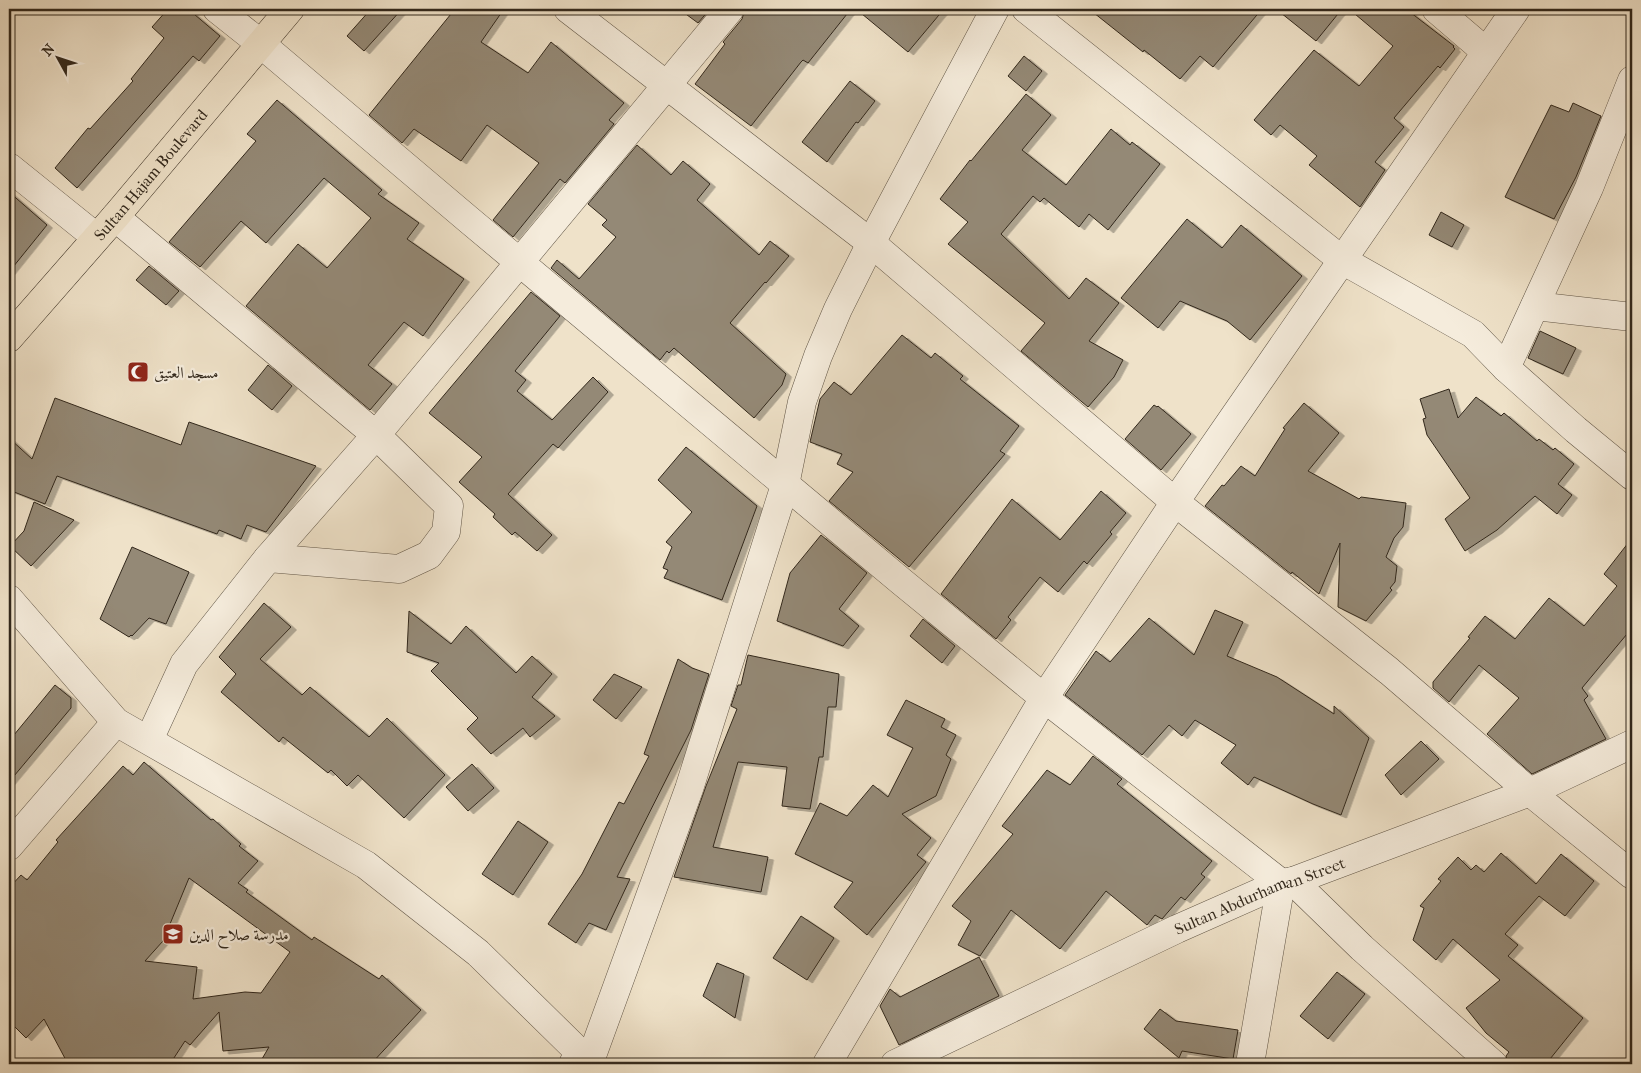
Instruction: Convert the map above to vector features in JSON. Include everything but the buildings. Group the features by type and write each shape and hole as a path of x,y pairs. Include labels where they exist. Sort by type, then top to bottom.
{"highway":[{"name":"Sultan Hajam Boulevard","path":"9,338 115,217 290,9"}],"street":[{"path":"217,9 785,485 1044,698 1287,882 1493,1064"},
{"path":"568,9 871,243 1175,502 1389,671 1530,792 1632,875"},
{"path":"149,740 184,664 268,558 376,435 730,9"},
{"path":"9,599 116,722 366,864 478,953 582,1061 689,789 785,485 802,402 818,356 838,309 871,243 995,9"},
{"path":"1026,9 1342,260 1473,334 1506,368 1576,430 1632,476"},
{"path":"1436,9 1485,51"},
{"path":"827,1064 1044,698 1175,502 1485,51 1516,9"},
{"path":"1506,368 1589,188 1632,80"},
{"path":"9,168 96,237"},
{"path":"115,217 376,435 449,506 446,532 429,555 399,569 268,558"},
{"path":"1535,306 1632,316"},
{"path":"9,846 116,722"},
{"name":"Sultan Abdurhaman Street","path":"895,1064 1177,929 1287,882 1530,792 1632,744"},
{"path":"1250,1064 1287,882"}],"place":[{"name":"مسجد العتيق","path":"138,372"},
{"name":"مدرسة صلاح الدين","path":"173,934"}]}
